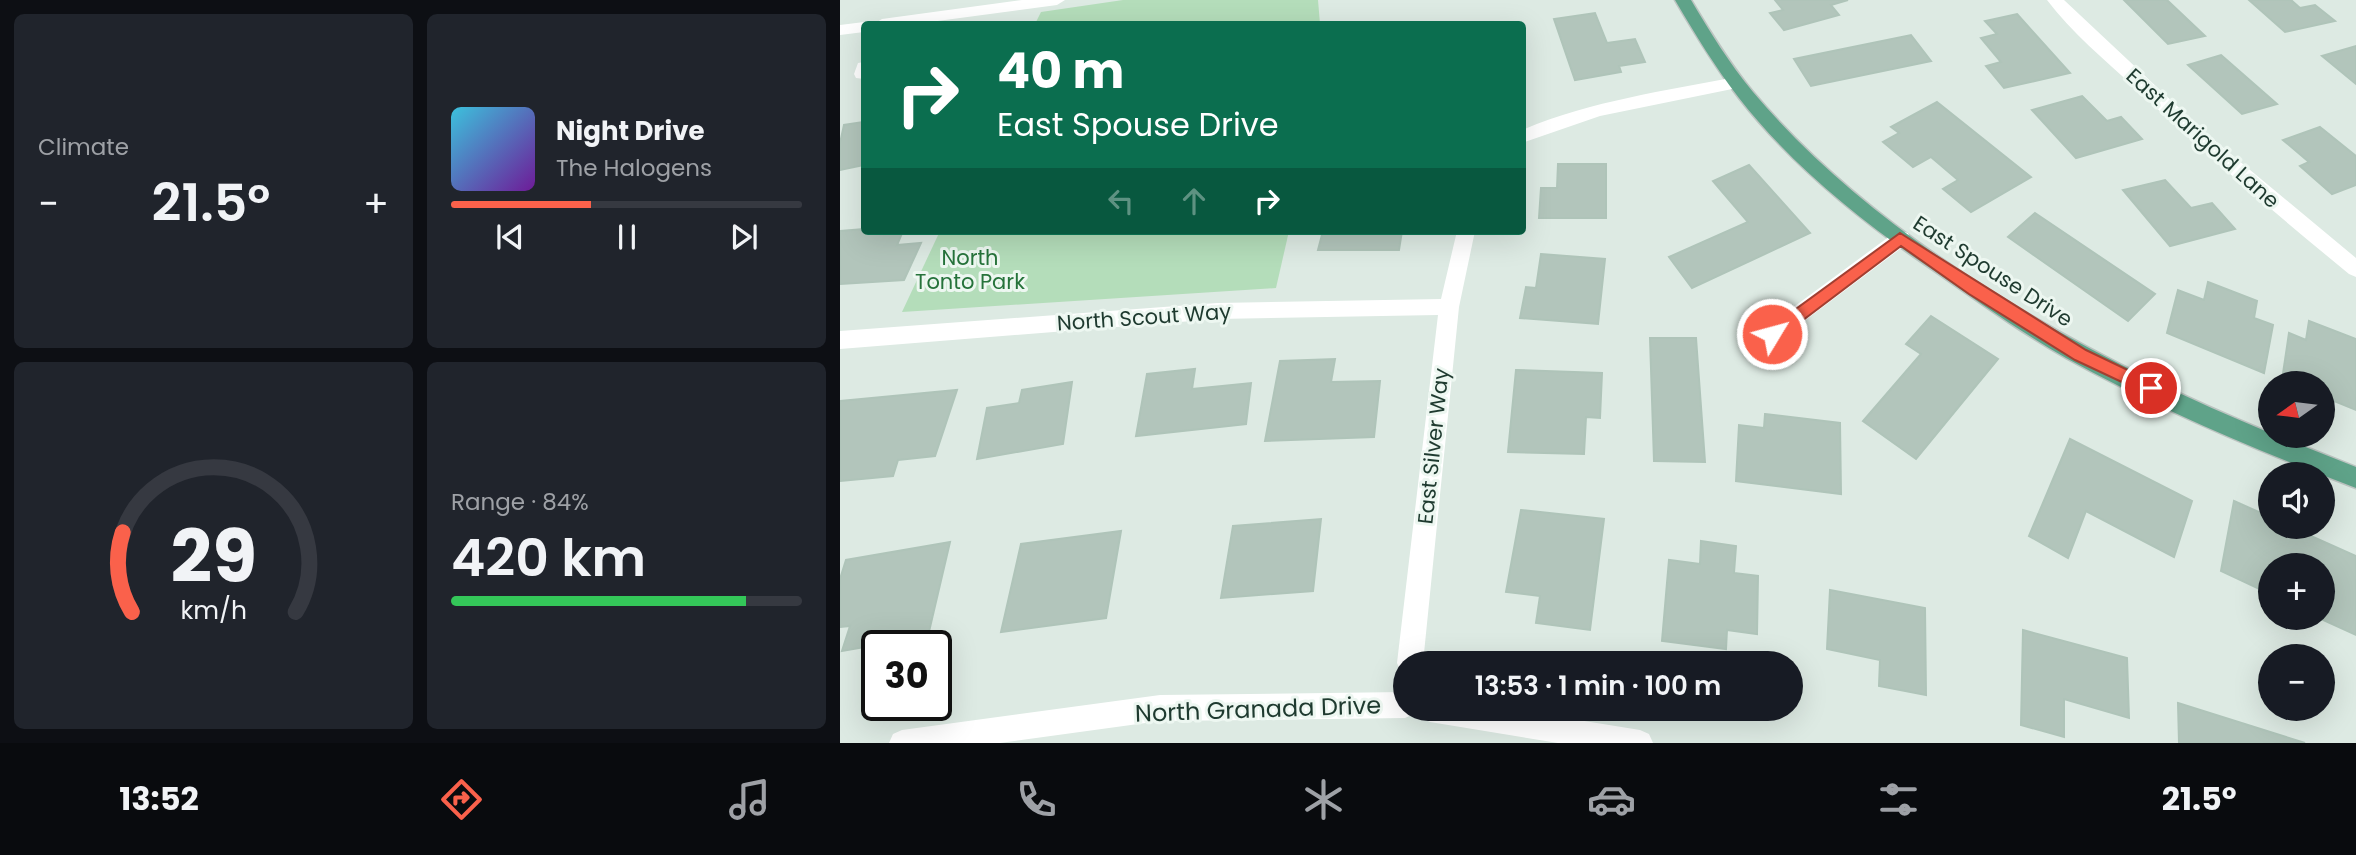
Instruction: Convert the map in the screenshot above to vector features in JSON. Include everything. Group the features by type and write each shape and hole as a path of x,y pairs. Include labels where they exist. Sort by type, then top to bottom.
{"main road":[{"name":"East Spouse Drive","path":"1683,0 1704,40 1780,132 1839,189 1900,238 1975,290 2080,355 2245,433 2356,478"}],"street":[{"path":"905,21 1057,0"},
{"name":"East Marigold Lane","path":"2055,0 2117,61 2272,201 2356,270"},
{"path":"840,30 861,27"},
{"path":"1526,135 1550,124 1599,111 1737,83"},
{"name":"East Silver Way","path":"1410,651 1449,307 1465,235"},
{"path":"1772,334 1900,238"},
{"name":"North Scout Way","path":"840,340 1217,311 1449,307"},
{"name":"North Granada Drive","path":"902,743 1160,708 1393,704"},
{"path":"1504,721 1640,743"}],"green space":[{"path":"1123,0 1318,0 1320,21 1036,21 1041,12"},
{"name":"North Tonto Park","path":"938,235 1288,235 1276,288 902,312"}],"building":[{"path":"1775,0 1848,0 1831,5 1839,15 1784,30 1770,13 1783,10"},
{"path":"2124,0 2167,0 2205,36 2168,44"},
{"path":"2249,0 2291,0 2300,8 2315,5 2335,21 2285,32"},
{"path":"1595,13 1607,43 1635,39 1645,62 1619,66 1621,72 1575,80 1554,19"},
{"path":"2017,14 2070,73 2004,88 1986,66 2001,62 1981,38 1997,34 1985,21"},
{"path":"1911,35 1931,61 1811,86 1794,59"},
{"path":"2356,46 2356,84 2322,56"},
{"path":"2221,55 2277,104 2242,114 2188,65"},
{"path":"2082,96 2107,121 2121,117 2142,139 2076,158 2032,110"},
{"path":"1937,102 2031,177 1971,212 1943,189 1958,180 1931,157 1913,167 1883,142 1899,133 1891,127"},
{"path":"861,122 861,166 840,170 840,143 844,125"},
{"path":"2320,127 2356,156 2356,185 2332,194 2300,166 2309,162 2283,140"},
{"path":"1558,164 1606,164 1606,218 1539,218 1541,188 1557,188"},
{"path":"1749,165 1810,233 1692,288 1669,257 1748,222 1713,181"},
{"path":"2165,180 2191,208 2212,203 2235,229 2170,246 2123,190"},
{"path":"2035,213 2155,294 2128,321 2008,237"},
{"path":"861,229 861,235 901,235 897,245 921,243 904,280 840,284 840,231"},
{"path":"1322,235 1401,235 1399,250 1318,250"},
{"path":"1541,254 1605,259 1598,324 1520,318 1526,287 1536,288"},
{"path":"2208,282 2257,301 2254,318 2273,325 2264,371 2167,333 2178,290 2204,300"},
{"path":"1931,316 1998,359 1916,459 1863,421 1921,354 1906,344"},
{"path":"2309,321 2356,339 2356,410 2335,401 2335,371 2283,371 2289,333 2306,340"},
{"path":"1650,338 1696,338 1705,462 1654,461"},
{"path":"1335,359 1331,382 1380,381 1374,437 1265,441 1280,361"},
{"path":"1195,369 1192,389 1251,383 1246,424 1136,436 1147,374"},
{"path":"1516,370 1602,373 1600,418 1586,417 1584,454 1508,452"},
{"path":"1072,382 1063,444 977,459 987,408 1019,403 1022,390"},
{"path":"957,390 935,456 898,460 893,476 840,481 840,401"},
{"path":"1765,414 1840,423 1841,494 1736,481 1739,425 1764,428"},
{"path":"2070,439 2192,501 2174,557 2086,511 2068,558 2029,536"},
{"path":"2234,501 2258,512 2258,539 2318,539 2356,556 2356,635 2335,625 2335,553 2258,553 2258,588 2221,571"},
{"path":"1521,510 1604,519 1590,630 1536,623 1540,596 1506,592"},
{"path":"1321,519 1313,591 1221,598 1233,526"},
{"path":"1121,531 1106,618 1001,632 1021,544"},
{"path":"1701,541 1736,546 1734,573 1758,576 1757,634 1727,630 1726,649 1662,641 1669,560 1700,564"},
{"path":"950,542 929,630 861,630 861,648 842,651 850,626 840,627 840,579 846,560"},
{"path":"1830,590 1925,608 1926,695 1879,686 1880,660 1827,649"},
{"path":"2023,630 2127,658 2129,718 2064,699 2064,737 2021,725"},
{"path":"2178,703 2305,743 2179,743"}],"route":[{"path":"1772,334 1900,238 1975,290 2080,355 2151,388"}]}
